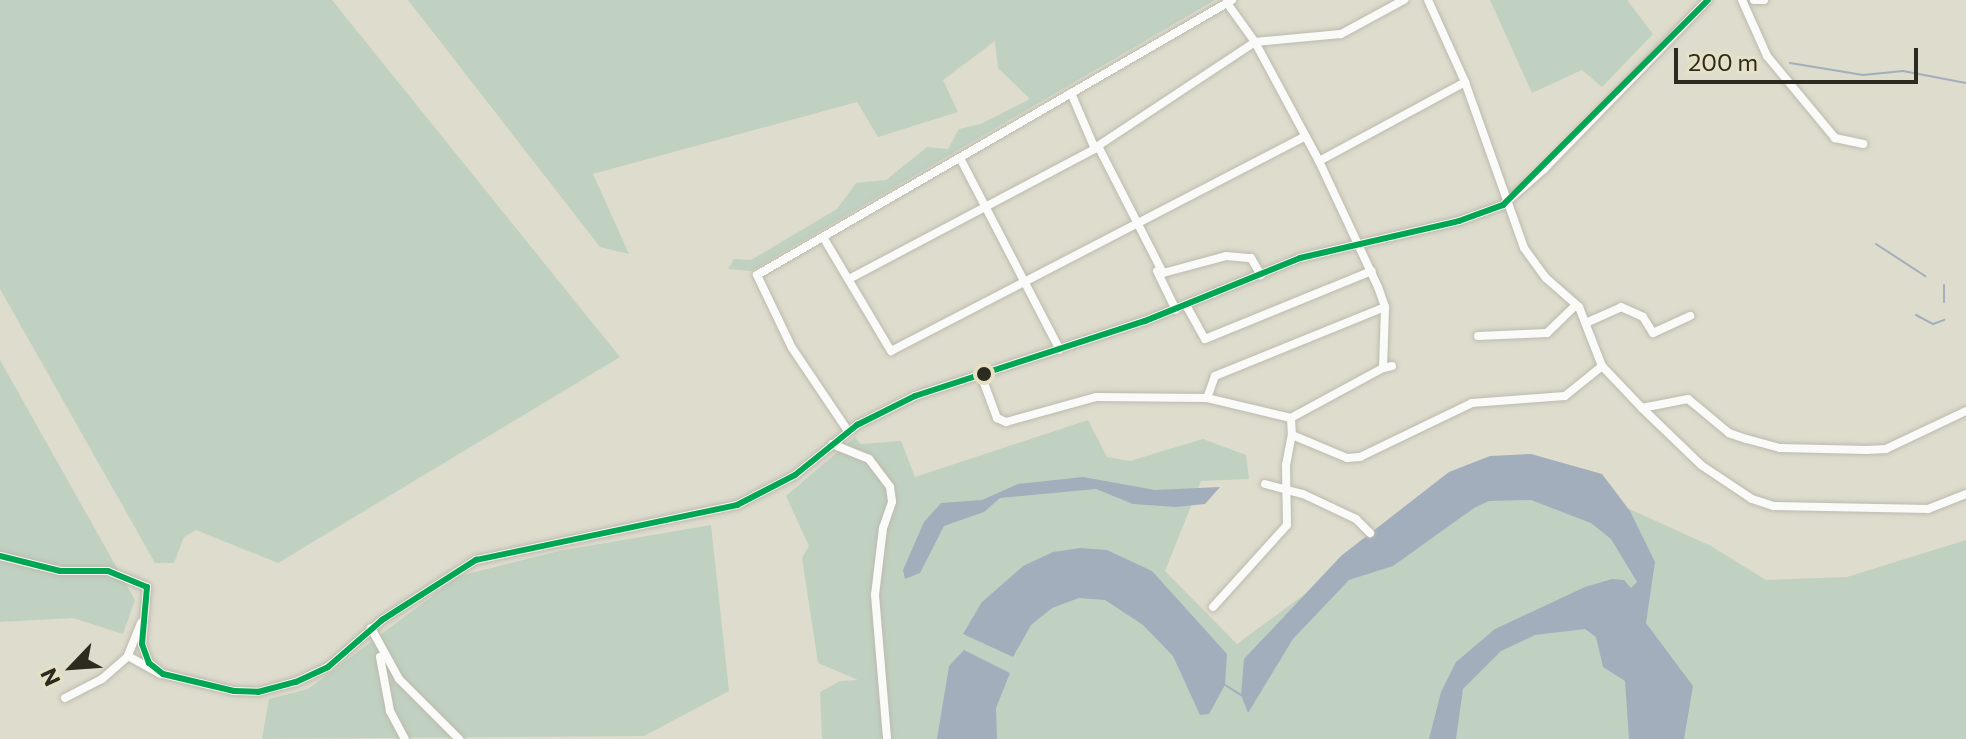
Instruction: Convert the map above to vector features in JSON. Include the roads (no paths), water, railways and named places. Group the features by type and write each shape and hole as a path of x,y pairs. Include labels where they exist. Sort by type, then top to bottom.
{"street":[{"path":"849,279 1097,148 1255,42 1341,34 1404,0"},
{"path":"1428,0 1465,82 1531,260 1576,305 1588,322 1602,366 1701,465 1752,499 1774,506 1928,509 1966,494"},
{"path":"128,656 134,664 163,674 234,691 275,689 328,667 371,628 476,560 737,505 795,475 848,431 915,396 1176,310 1261,275 1357,241 1459,221 1509,201 1708,0"},
{"path":"1742,0 1767,56 1835,138 1863,144"},
{"path":"1754,0 1764,0"},
{"path":"848,431 792,348 757,275 1230,2 1306,136 1372,271 1385,307 1388,367 1291,418 1207,398 1096,397 1006,422 997,418 981,375"},
{"path":"1319,161 1465,82"},
{"path":"1070,94 1163,273 1226,256 1251,258 1261,275"},
{"path":"823,237 891,351 1306,136"},
{"path":"960,158 1027,281 1060,350"},
{"path":"1136,224 1176,310"},
{"path":"1186,305 1205,339 1372,271"},
{"path":"1478,336 1547,333 1576,305"},
{"path":"1207,398 1215,376 1385,307"},
{"path":"1588,322 1621,307 1643,317 1653,333 1690,316"},
{"path":"1292,435 1347,458 1360,457 1472,403 1565,396 1602,366"},
{"path":"1642,408 1688,399 1729,433 1746,439 1780,448 1841,450 1886,449 1966,411"},
{"path":"1213,607 1283,533 1291,418"},
{"path":"832,444 869,459 890,487 892,502 883,528 875,595 887,739"},
{"path":"1265,484 1285,489 1356,519 1370,533"},
{"path":"0,556 26,566 131,576 150,595 128,656 102,679 65,698"},
{"path":"141,622 149,663 163,674"},
{"path":"371,628 399,679 459,739"},
{"path":"378,645 390,711 405,739"}],"water":[{"path":"1531,454 1602,474 1630,511 1655,562 1646,623 1693,686 1684,739 1629,739 1625,681 1603,667 1596,637 1585,629 1535,635 1501,651 1463,689 1456,739 1429,739 1441,692 1456,662 1495,629 1585,587 1612,579 1624,580 1631,588 1637,582 1611,539 1591,523 1531,500 1489,501 1474,508 1393,566 1349,580 1293,639 1248,713 1241,695 1244,659 1341,556 1449,472 1490,456"},
{"path":"1083,477 1155,490 1220,487 1205,504 1175,507 1133,504 1096,489 1000,498 984,512 944,526 920,573 905,579 903,570 924,522 941,503 982,500 1018,484"},
{"path":"1080,548 1107,550 1152,571 1227,654 1225,685 1209,714 1200,715 1173,656 1143,625 1105,600 1079,598 1052,608 1031,625 1013,657 963,634 982,602 1023,566 1053,552"},
{"path":"964,650 1010,673 996,708 997,739 937,739 949,666"}],"waterway":[{"path":"1790,63 1863,75 1903,71 1966,83"},
{"path":"1876,244 1925,276"},
{"path":"1944,285 1944,302"},
{"path":"1916,315 1933,324 1944,320"},
{"path":"1225,685 1241,695"}]}
